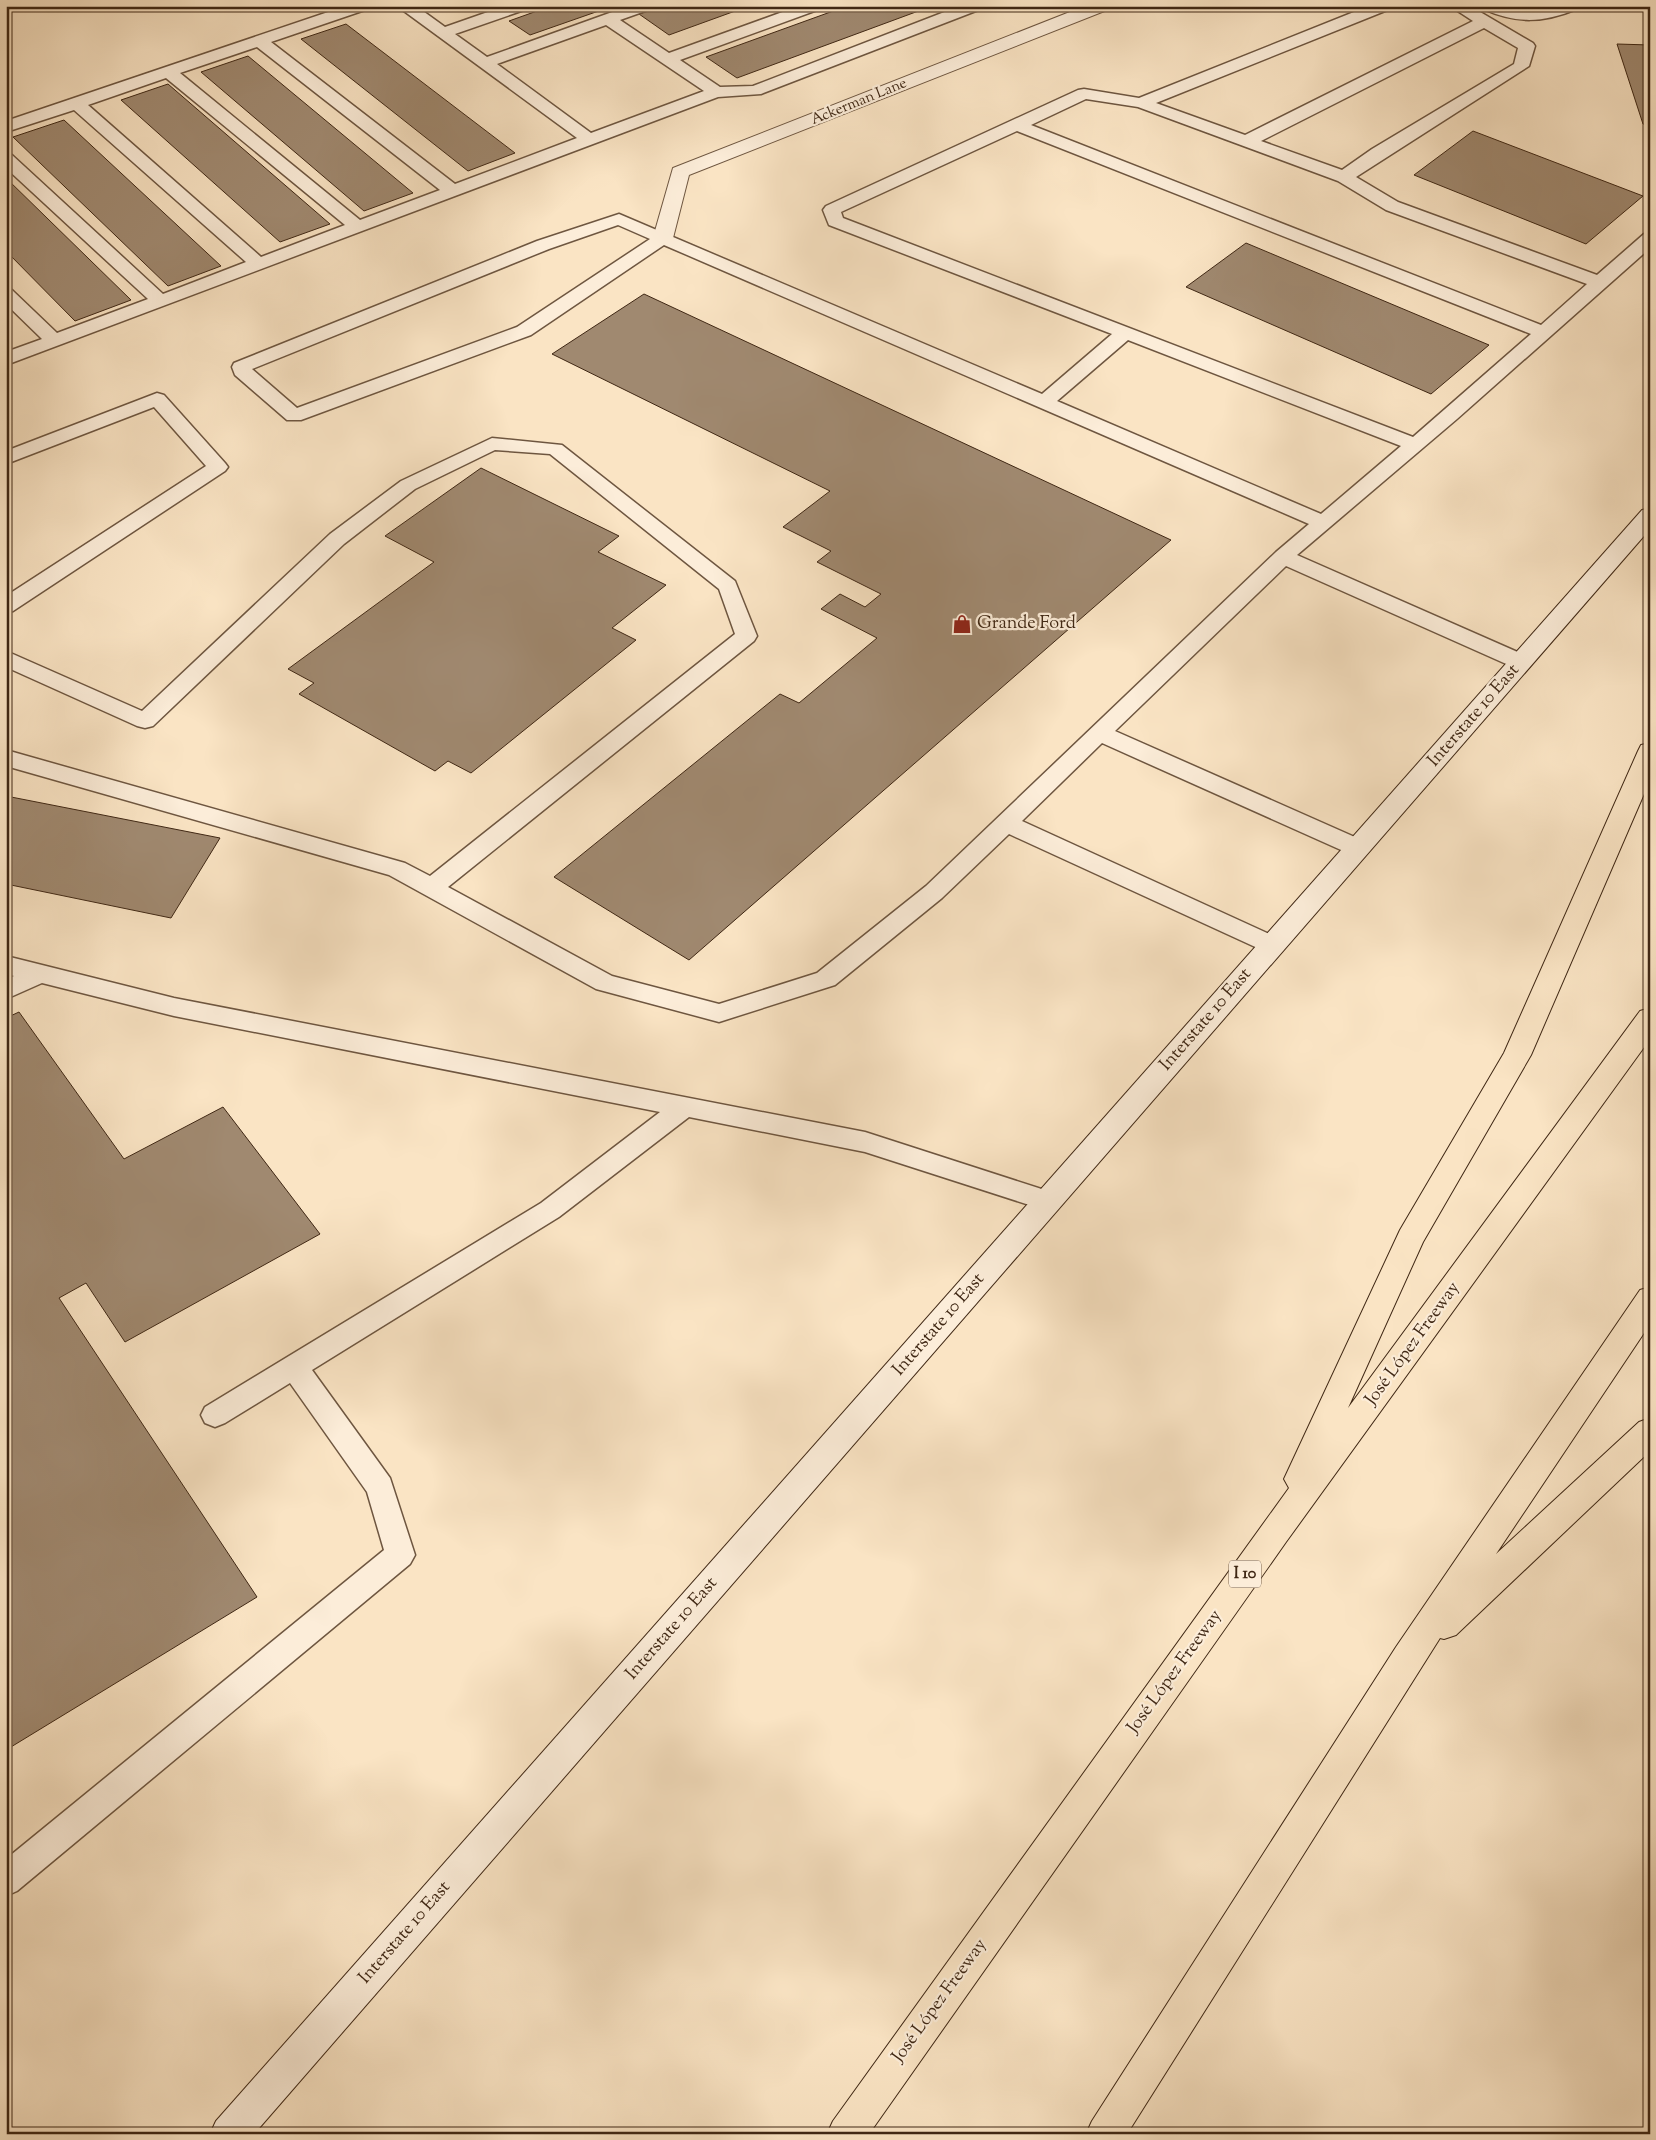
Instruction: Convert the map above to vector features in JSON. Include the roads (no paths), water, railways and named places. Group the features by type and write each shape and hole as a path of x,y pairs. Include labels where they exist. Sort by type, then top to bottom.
{"highway":[{"path":"1275,1532 1410,1238 1517,1055 1650,751"},
{"name":"José López Freeway","path":"846,2134 1275,1532 1650,1018"},
{"path":"1105,2134 1408,1658 1650,1300"},
{"path":"1408,1658 1650,1431"}],"main road":[{"name":"Ackerman Lane","path":"663,238 680,172 1101,6"},
{"name":"Interstate 10 East","path":"229,2134 1650,516"}],"lane":[{"path":"6,127 362,6"},
{"path":"405,6 590,140"},
{"path":"443,33 520,6"},
{"path":"485,63 644,6"},
{"path":"668,59 814,6"},
{"path":"6,359 716,92 755,90 975,6"},
{"path":"1141,103 1384,6"},
{"path":"1458,6 1487,14 1524,18 1549,16 1571,6"},
{"path":"1247,142 1487,14"},
{"path":"1344,177 1378,153 1521,66 1527,46 1487,14"},
{"path":"608,19 716,92"},
{"path":"260,41 453,191"},
{"path":"169,72 358,227"},
{"path":"1414,444 835,222 832,210 1084,94 1141,103 1344,177 1392,206 1599,282"},
{"path":"76,103 259,264"},
{"path":"1016,125 1543,332"},
{"path":"6,159 160,301"},
{"path":"663,238 524,330 294,416 242,371 241,367 543,245 619,219 1323,522"},
{"path":"6,758 397,869 605,983 719,1013 826,979 934,892 1283,557 1650,238"},
{"path":"6,294 54,341"},
{"path":"1044,402 1126,333"},
{"path":"6,458 157,399 218,467 6,606"},
{"path":"6,658 145,722 337,539 408,485 492,444 555,449 728,586 746,636 431,888"},
{"path":"1283,557 1521,662"},
{"path":"1099,733 1358,848"},
{"path":"1006,823 1272,945"},
{"path":"6,965 174,1007 865,1142 1048,1201"},
{"path":"6,990 39,974"},
{"path":"215,1415 550,1210 684,1107"},
{"path":"6,1880 400,1555 380,1487 294,1366"}],"place":[{"name":"Grande Ford","path":"962,624"}]}
